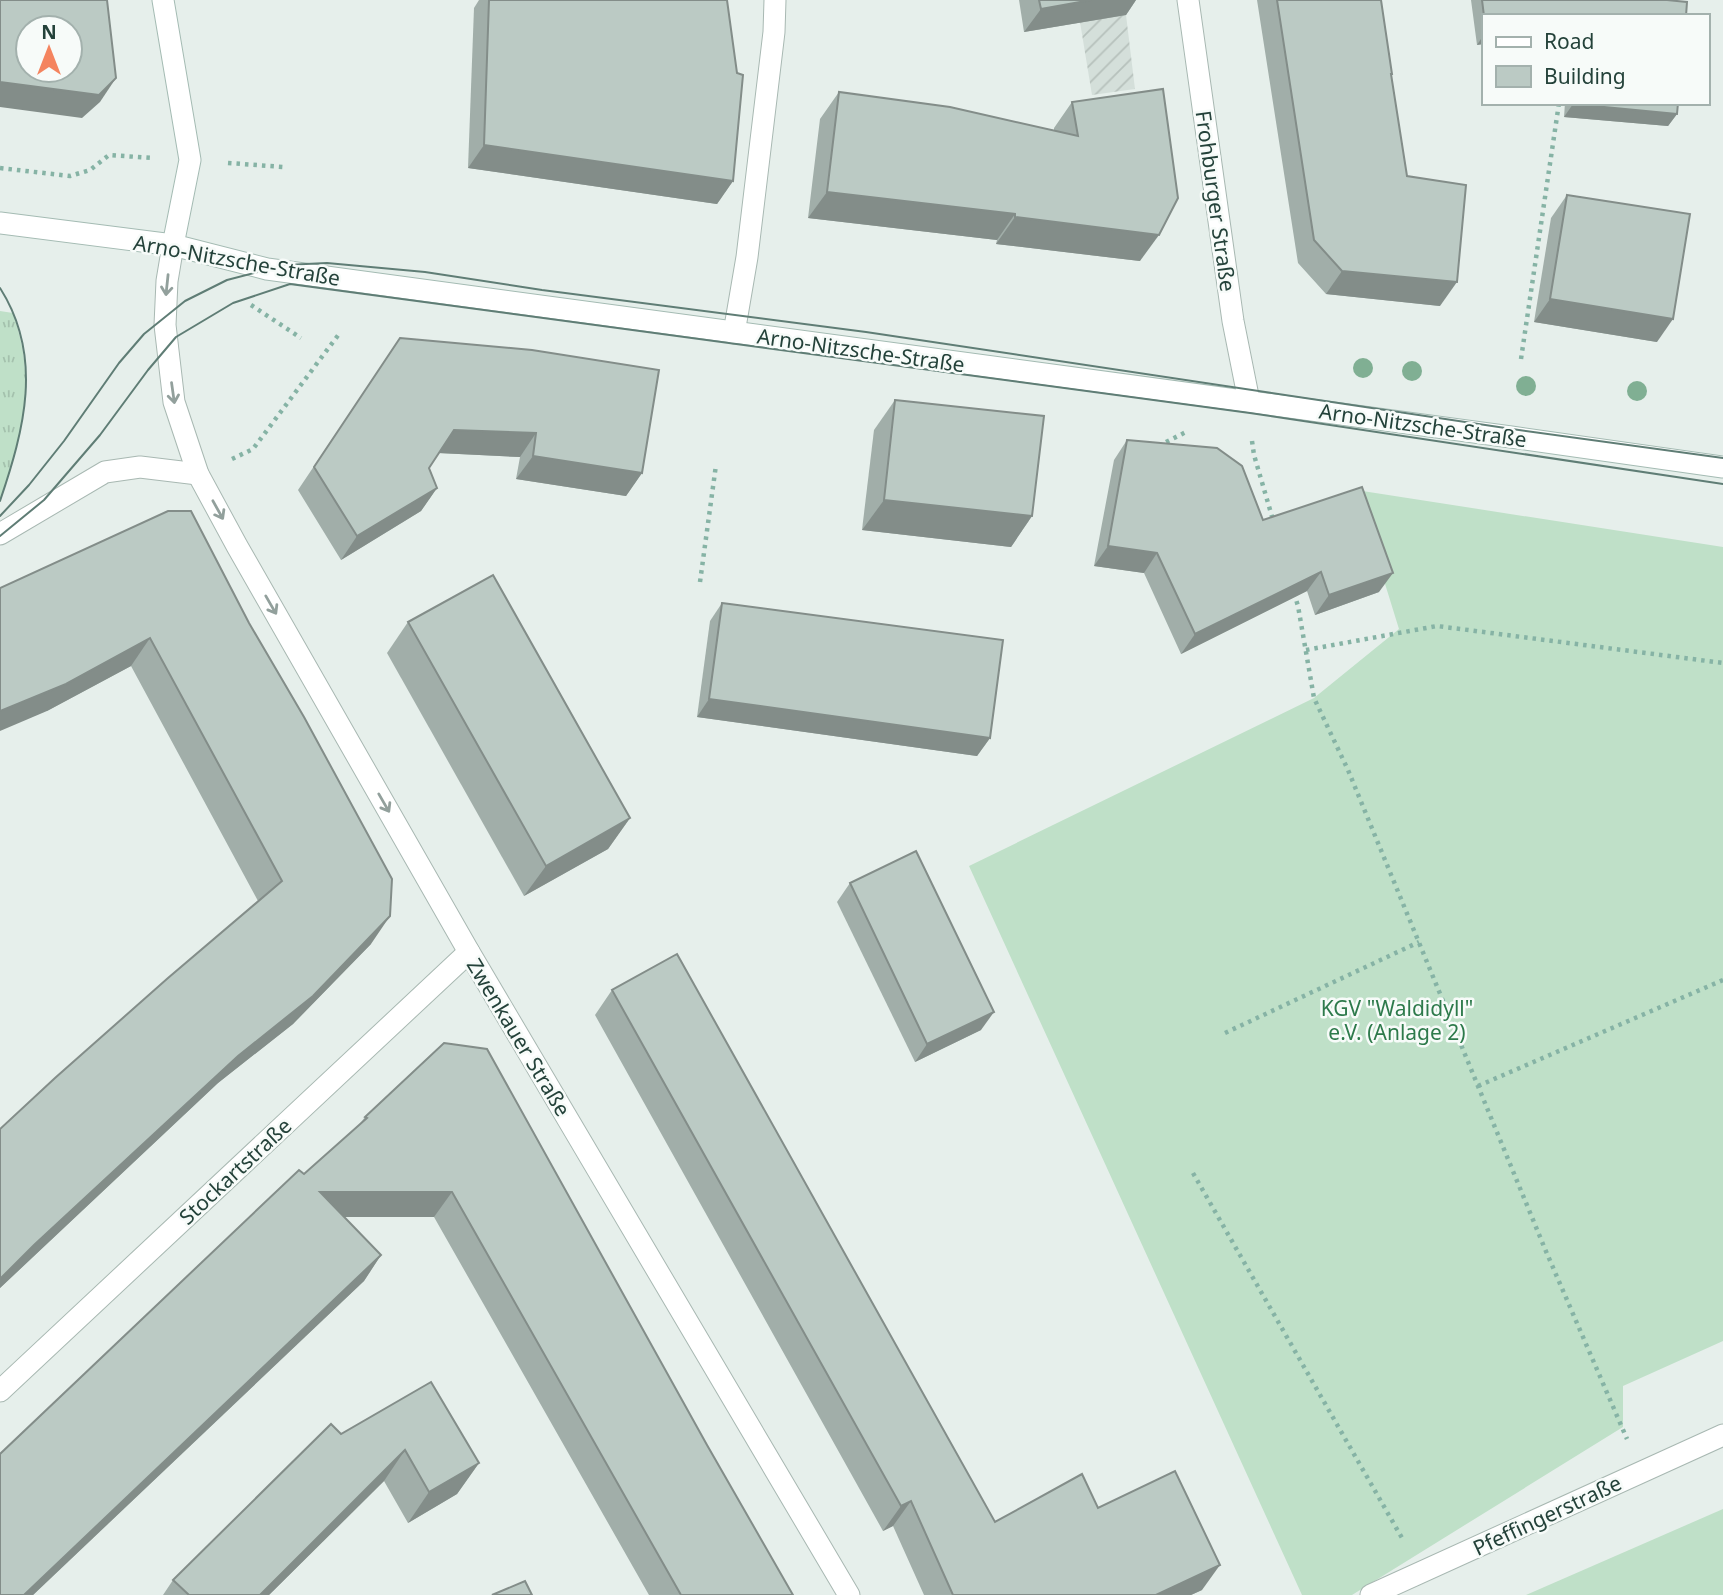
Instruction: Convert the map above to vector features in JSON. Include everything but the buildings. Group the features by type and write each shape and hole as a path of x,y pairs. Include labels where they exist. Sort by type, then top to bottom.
{"street":[{"name":"Zwenkauer Straße","path":"163,0 190,160 167,281 165,326 174,402 198,474 469,952 849,1595"},
{"path":"734,333 750,231 774,32 775,0"},
{"name":"Frohburger Straße","path":"1188,0 1233,321 1249,401"},
{"name":"Arno-Nitzsche-Straße","path":"0,223 173,245 267,270 1723,467"},
{"path":"0,534 105,472 140,467 198,474"},
{"name":"Stockartstraße","path":"0,1391 469,952"},
{"name":"Pfeffingerstraße","path":"1371,1595 1723,1435"}],"path":[{"path":"1521,359 1559,105"},
{"path":"0,169 70,176 90,170 109,155"},
{"path":"198,474 253,449 339,334"},
{"path":"1249,401 1254,456 1276,531"},
{"path":"700,582 716,465"},
{"path":"1291,581 1314,698 1348,770 1623,1427 1639,1473"},
{"path":"1306,650 1437,626 1723,663"},
{"path":"1224,1033 1419,942"},
{"path":"1478,1086 1723,980"},
{"path":"1193,1173 1422,1573"}],"shaded area":[{"path":"1126,15 1135,89 1092,95 1080,22"}],"green space":[{"path":"0,311 13,313 24,362 25,386 21,431 0,501"},
{"name":"KGV \"Waldidyll\" e.V. (Anlage 2)","path":"1356,490 1723,547 1723,1341 1623,1386 1623,1427 1352,1595 1302,1595 969,866 1314,698 1399,629"},
{"path":"1723,1509 1723,1595 1526,1595"}],"tram line":[{"path":"0,516 64,441 119,363 144,334 185,301 227,280 285,265 327,263 425,272 866,332 1723,458"},
{"path":"0,536 44,500 100,435 176,337 233,303 290,284 1250,413 1723,484"},
{"path":"0,288 14,314 26,367 22,421 0,501"}]}
